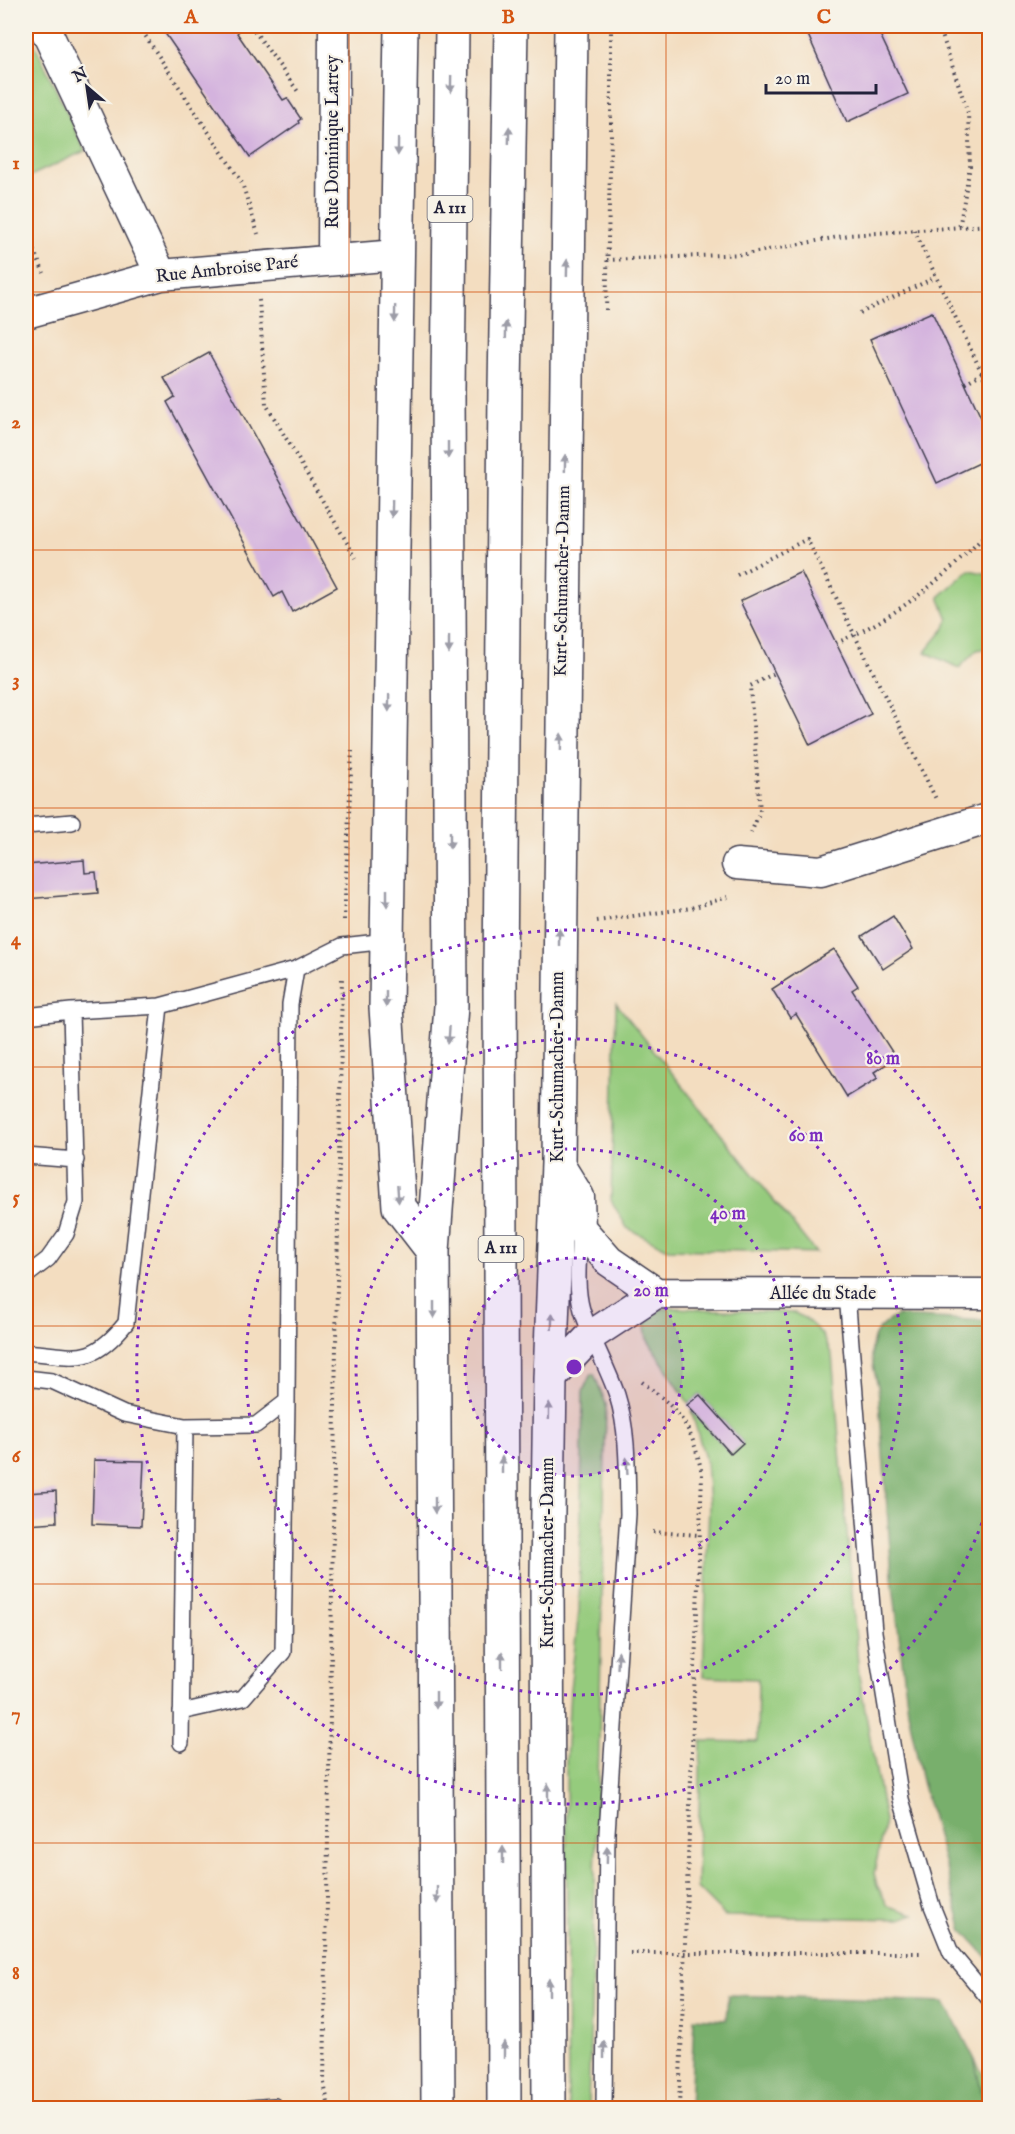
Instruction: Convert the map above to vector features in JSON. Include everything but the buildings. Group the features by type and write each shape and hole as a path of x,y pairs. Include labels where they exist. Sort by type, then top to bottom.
{"main road":[{"path":"401,26 386,1007 399,1207 433,1251"},
{"name":"A 111","path":"438,2109 433,1251 451,1006 448,392 452,26"},
{"name":"A 111","path":"504,2109 500,976 505,389 512,26"},
{"name":"Kurt-Schumacher-Damm","path":"549,2109 547,1575 550,1379 558,1163 571,26"}],"street":[{"path":"44,26 160,274"},
{"name":"Rue Dominique Larrey","path":"333,259 334,26"},
{"name":"Rue Ambroise Paré","path":"26,313 160,274 396,255"},
{"path":"737,864 821,871 990,818"},
{"path":"550,1379 592,1335 656,1293 609,1261 580,1228 579,1197 558,1163"},
{"name":"Allée du Stade","path":"656,1293 990,1294"}],"lane":[{"path":"26,826 72,822"},
{"path":"26,1016 160,1006 296,969 342,946 387,941"},
{"path":"181,1712 243,1698 282,1652 290,1004 296,969"},
{"path":"26,1352 86,1357 110,1343 126,1323 160,1006"},
{"path":"26,1276 48,1259 66,1234 76,1202 71,1011"},
{"path":"26,1156 76,1160"},
{"path":"580,1228 578,1288 582,1309 617,1396 625,1434 628,1514 607,1833 604,2109"},
{"path":"847,1294 874,1632 901,1799 932,1906 951,1953 990,2000"},
{"path":"26,1378 52,1381 124,1414 185,1426 256,1425 286,1401"},
{"path":"181,1743 185,1426"},
{"path":"250,2109 274,2106 274,2109"}],"path":[{"path":"139,26 242,183 259,238"},
{"path":"251,26 303,98"},
{"path":"939,26 968,113 970,166 959,229"},
{"path":"608,260 746,254 849,235 990,225"},
{"path":"914,230 990,390"},
{"path":"26,234 46,279"},
{"path":"860,313 936,277"},
{"path":"258,296 266,404 356,558"},
{"path":"965,383 982,373"},
{"path":"836,643 856,635 899,608 957,565 990,530"},
{"path":"737,575 807,539 951,832"},
{"path":"355,570 356,546"},
{"path":"737,864 760,811 750,686 775,673"},
{"path":"329,2109 324,2084 342,946 352,744"},
{"path":"595,921 691,908 734,896"},
{"path":"637,1378 678,1412 696,1448 702,1474 687,1955 679,2109"},
{"path":"649,1532 699,1535"},
{"path":"605,1953 687,1955 951,1953"}],"green space":[{"path":"26,26 85,151 26,178"},
{"path":"969,570 989,574 989,648 977,650 959,668 925,652 945,628 948,619 939,597"},
{"path":"616,1003 816,1253 668,1249 627,1228 611,1200"},
{"path":"660,1309 795,1313 806,1319 821,1333 832,1355 859,1676 885,1821 874,1873 877,1885 888,1906 914,1914 901,1919 725,1916 697,1888 701,1741 757,1742 758,1679 703,1677 709,1505 706,1462 691,1410 731,1454 743,1443 700,1395 689,1404 647,1339 643,1316"},
{"path":"897,1316 989,1321 989,1960 963,1931 922,1781 908,1711 892,1576 878,1386 872,1355 874,1337 879,1329"},
{"path":"591,1374 594,1374 606,1404 588,2108 568,2108 566,1763 570,1689 579,1611 583,1391"},
{"path":"728,1995 945,2002 974,2058 985,2108 690,2108 694,2018 726,2020"},
{"path":"974,2058 989,2087 989,2108 985,2108"}]}
